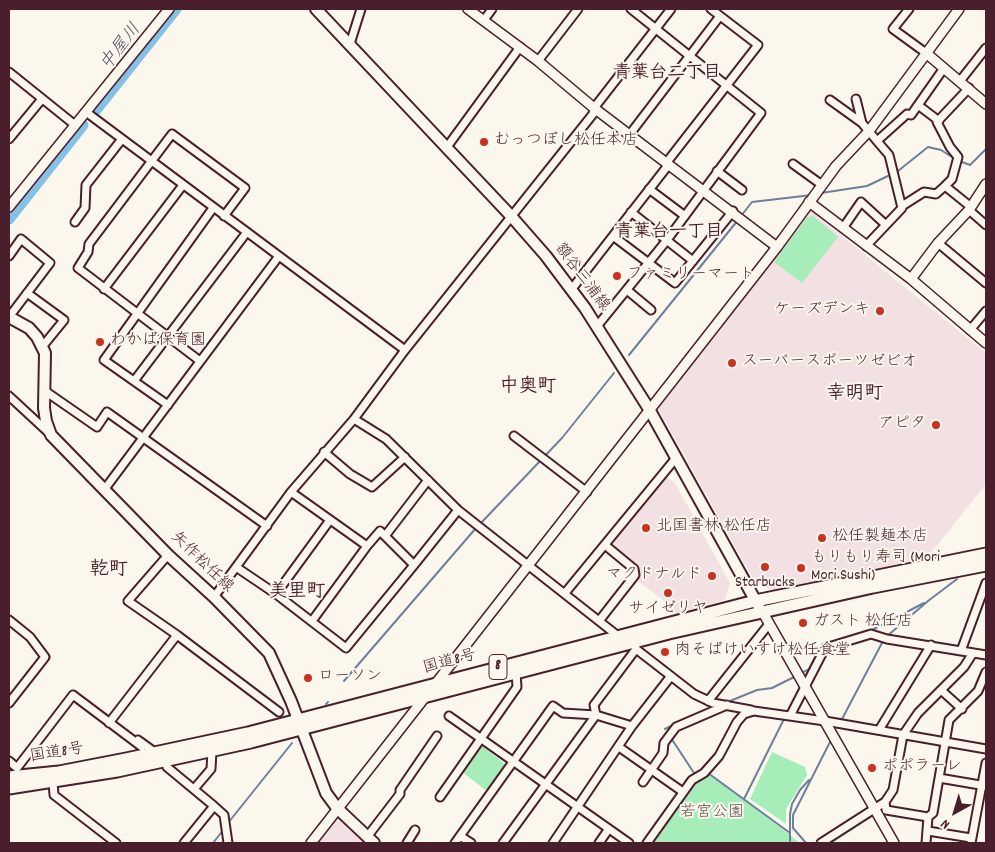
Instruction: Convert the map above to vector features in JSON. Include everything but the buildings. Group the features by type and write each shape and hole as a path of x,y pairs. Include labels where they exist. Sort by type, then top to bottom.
{"highway":[{"name":"国道8号","path":"9,788 50,783 212,751 434,684 755,600 986,554"},
{"name":"国道8号","path":"9,777 59,772 426,697 635,646 762,611 986,565"},
{"path":"9,795 50,783"}],"main road":[{"name":"額谷三浦線","path":"316,9 511,216 546,256 598,325 649,410 762,611"},
{"path":"9,317 29,328 42,346 47,362 45,391 46,421 51,435"},
{"name":"矢作松任線","path":"51,435 168,555 214,596 269,652 326,793 337,808 371,840"}],"street":[{"path":"9,206 168,9"},
{"path":"350,44 361,9"},
{"path":"468,9 520,47 594,108 777,247"},
{"path":"484,20 492,9"},
{"path":"538,61 578,9"},
{"path":"598,325 667,240 703,189 762,113 631,9"},
{"path":"214,596 291,492 354,419 405,350 593,114 594,108 671,9"},
{"path":"572,290 666,168 667,162 758,45 710,9"},
{"path":"909,9 893,29 926,53 986,104"},
{"path":"311,843 426,697 434,684 587,492 777,247 815,195 868,131 959,9"},
{"path":"630,134 720,16"},
{"path":"447,147 520,47"},
{"path":"960,81 986,48"},
{"path":"877,141 906,114 911,115 944,68"},
{"path":"10,76 75,125"},
{"path":"938,121 969,88"},
{"path":"9,139 42,99"},
{"path":"856,99 862,123"},
{"path":"830,100 862,123 889,155 902,206"},
{"path":"866,246 902,206 924,192 936,194 952,179 958,157 950,147 938,121 918,105"},
{"path":"86,112 405,350"},
{"path":"200,361 136,315 78,268 88,252 89,244 172,134 245,188 224,216"},
{"path":"75,222 85,208 86,185 122,139"},
{"path":"792,164 843,228 911,279 986,343"},
{"path":"717,172 742,190"},
{"path":"911,279 938,243 970,209 986,184"},
{"path":"104,289 183,185"},
{"path":"945,186 986,225"},
{"path":"649,189 685,216"},
{"path":"843,228 863,200 886,225"},
{"path":"168,405 104,360 213,208"},
{"path":"631,212 693,261"},
{"path":"613,236 675,283 693,261 737,215"},
{"path":"134,381 246,232"},
{"path":"9,256 21,239 50,263 9,317"},
{"path":"938,243 986,283"},
{"path":"104,490 279,256"},
{"path":"627,290 651,310"},
{"path":"27,293 64,320 42,346"},
{"path":"970,330 986,311"},
{"path":"45,391 97,427 107,412 267,526"},
{"path":"9,396 51,435"},
{"path":"354,419 386,439 458,510 618,636"},
{"path":"514,436 587,492"},
{"path":"324,452 350,474 372,487 405,457"},
{"path":"565,593 676,458"},
{"path":"385,536 428,480"},
{"path":"291,492 367,546"},
{"path":"236,567 276,594 346,648 458,510"},
{"path":"276,594 330,520"},
{"path":"312,621 380,531 414,565"},
{"path":"599,621 635,575 634,569 604,545"},
{"path":"168,555 128,601 280,712"},
{"path":"960,651 986,582"},
{"path":"762,611 804,688 825,721 894,843"},
{"path":"9,620 30,637 45,657 9,703"},
{"path":"708,702 769,624"},
{"path":"790,716 825,648 871,634 884,638 986,655"},
{"path":"109,723 177,635"},
{"path":"880,730 930,645"},
{"path":"504,843 596,715 594,705 635,646 694,694 708,702 986,749"},
{"path":"821,843 885,802 893,790 903,735 918,713 964,667 972,653"},
{"path":"885,802 886,810 928,816 933,813 949,720 978,691 986,672"},
{"path":"440,797 517,687 516,674"},
{"path":"553,843 578,809 632,726 671,676"},
{"path":"941,690 962,709"},
{"path":"978,691 986,692"},
{"path":"9,761 17,768 73,695 142,747"},
{"path":"643,782 662,753 664,743 676,727 727,705"},
{"path":"455,843 553,706 563,713 596,715 632,726"},
{"path":"647,843 692,780 704,773 719,756 737,722 744,714 754,711"},
{"path":"449,716 578,809 629,843"},
{"path":"120,731 126,732 156,753"},
{"path":"371,840 400,794 400,790 437,736"},
{"path":"619,747 683,792"},
{"path":"194,789 211,769 212,751"},
{"path":"928,830 971,840 984,786 986,763"},
{"path":"166,767 224,815 228,843"},
{"path":"939,778 984,786"},
{"path":"50,783 54,795 116,843"},
{"path":"184,843 214,806"},
{"path":"926,843 928,816"},
{"path":"406,843 415,830"},
{"path":"599,843 608,830"},
{"path":"460,836 471,843"}],"shaded area":[{"path":"807,212 812,212 986,353 986,484 927,558 774,591 755,582 658,408"},
{"path":"664,475 675,483 730,583 725,600 675,614 674,608 635,579 638,574 612,549 611,542"},
{"path":"338,816 366,843 318,843"}],"green space":[{"path":"813,216 838,237 802,283 774,262 807,217"},
{"path":"479,747 483,747 503,762 505,768 488,792 461,771"},
{"path":"772,752 805,767 807,775 786,809 786,824 750,799"},
{"name":"若宮公園","path":"706,771 772,821 800,843 653,843"},
{"path":"861,812 868,819 833,843 816,843"}],"waterway":[{"name":"中屋川","path":"96,110 176,9"},
{"name":"中屋川","path":"9,219 83,125"},
{"path":"898,171 928,147 941,150 955,159"},
{"path":"962,162 970,165 986,149"},
{"path":"821,193 867,186 888,176"},
{"path":"741,216 752,202 812,195"},
{"path":"629,355 738,220"},
{"path":"480,524 562,438 614,373"},
{"path":"344,681 476,528"},
{"path":"886,637 957,579"},
{"path":"870,631 924,603"},
{"path":"841,721 883,641"},
{"path":"800,674 809,669 822,645 825,644"},
{"path":"805,678 809,669"},
{"path":"730,701 757,690 772,688 796,676"},
{"path":"789,710 799,690"},
{"path":"744,799 783,721"},
{"path":"665,729 675,724"},
{"path":"671,738 696,776"},
{"path":"806,843 793,828 793,815 832,738"},
{"path":"228,823 292,743"},
{"path":"708,773 790,833"},
{"path":"651,843 697,780"},
{"path":"790,841 792,804 800,790 809,780"},
{"path":"213,843 224,829"}],"place":[{"name":"むっつぼし松任本店","path":"484,142"},
{"name":"ファミリーマート","path":"617,276"},
{"name":"ケーズデンキ","path":"880,311"},
{"name":"わかば保育園","path":"100,342"},
{"name":"スーパースポーツゼビオ","path":"732,363"},
{"name":"アピタ","path":"936,425"},
{"name":"北国書林 松任店","path":"646,528"},
{"name":"松任製麺本店","path":"822,538"},
{"name":"Starbucks","path":"765,567"},
{"name":"もりもり寿司 (Mori Mori Sushi)","path":"801,568"},
{"name":"マクドナルド","path":"712,576"},
{"name":"サイゼリヤ","path":"668,593"},
{"name":"ガスト 松任店","path":"803,623"},
{"name":"肉そばけいすけ松任食堂","path":"665,652"},
{"name":"ローソン","path":"308,678"},
{"name":"ポポラーレ","path":"872,768"}],"district":[{"name":"青葉台二丁目","path":"667,75"},
{"name":"青葉台一丁目","path":"669,234"},
{"name":"中奥町","path":"528,388"},
{"name":"幸明町","path":"855,395"},
{"name":"乾町","path":"109,571"},
{"name":"美里町","path":"297,593"}]}
